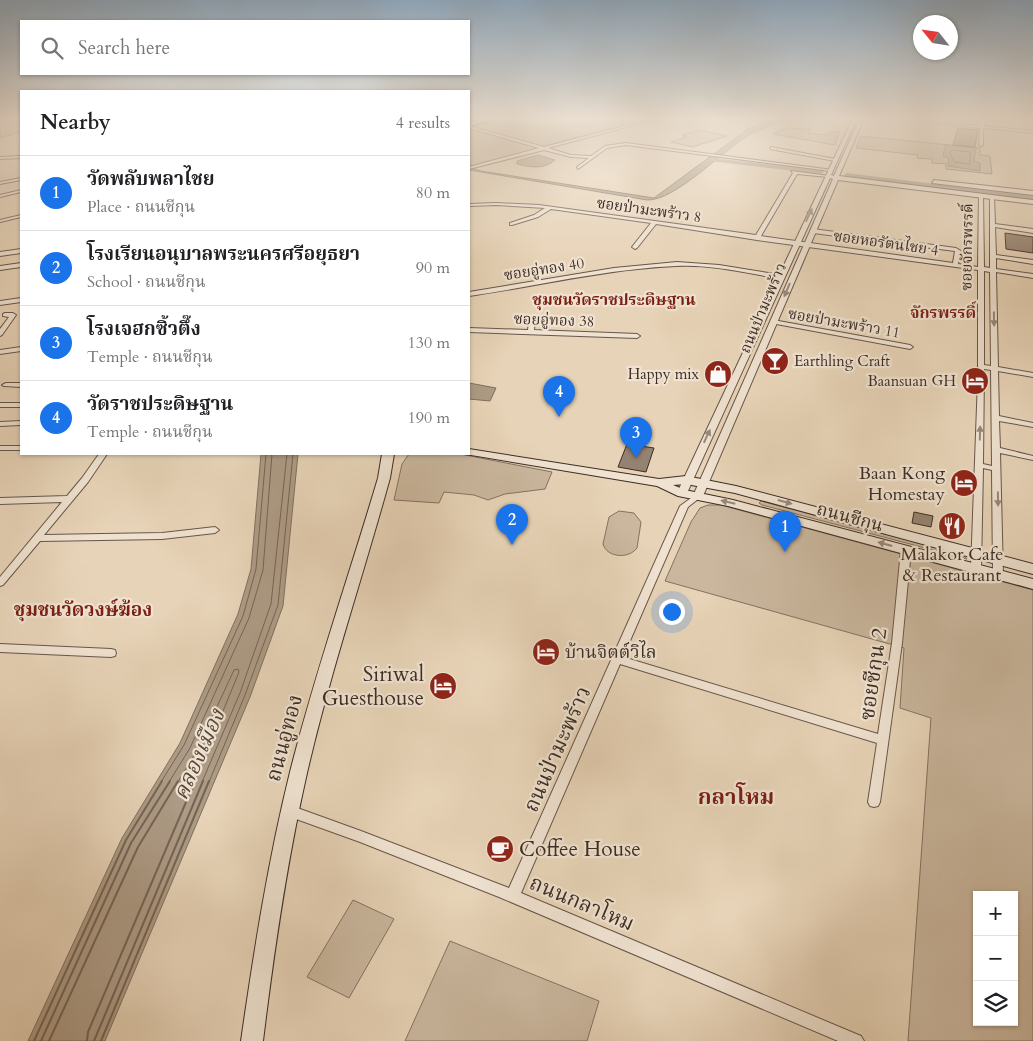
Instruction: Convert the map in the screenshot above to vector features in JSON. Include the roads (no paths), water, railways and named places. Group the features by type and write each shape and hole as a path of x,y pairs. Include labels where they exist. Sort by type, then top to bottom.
{"main road":[{"name":"ถนนชีกุน","path":"470,452 659,483 682,493 736,504 1033,584"},
{"name":"ถนนอู่ทอง","path":"252,1041 263,951 289,812 317,702 384,478 388,455"},
{"name":"ถนนชีกุน","path":"659,483 686,480 703,483 767,498 1033,569"}],"street":[{"path":"802,167 847,172"},
{"name":"ถนนป่ามะพร้าว","path":"512,897 684,506 682,493 686,480 832,167"},
{"name":"ถนนป่ามะพร้าว","path":"698,496 842,167"},
{"path":"789,172 1033,202"},
{"path":"757,238 796,172"},
{"path":"0,184 20,179"},
{"path":"922,180 1033,194"},
{"path":"0,196 20,191"},
{"name":"ซอยจักรพรรดิ์","path":"976,569 981,366 981,196"},
{"name":"ซอยจักรพรรดิ์","path":"992,197 998,575"},
{"name":"ซอยป่ามะพร้าว 8","path":"470,205 513,204 549,208 796,243"},
{"path":"512,224 528,220 549,208"},
{"path":"981,210 992,212"},
{"path":"0,221 20,216"},
{"path":"635,247 654,223"},
{"path":"992,225 1033,231"},
{"path":"813,231 956,250 958,251 955,265"},
{"path":"981,234 992,235"},
{"name":"ซอยหอรัตนไชย 4","path":"796,243 1033,276"},
{"path":"0,254 20,251"},
{"path":"993,256 1033,262"},
{"path":"623,269 677,264 702,265 781,277"},
{"path":"0,268 20,265"},
{"name":"ซอยอู่ทอง 40","path":"470,294 623,269"},
{"path":"980,296 994,298"},
{"path":"0,303 20,300"},
{"path":"2,316 12,301"},
{"path":"0,334 13,315 2,316"},
{"path":"531,332 532,320"},
{"name":"ซอยป่ามะพร้าว 11","path":"773,322 910,347"},
{"name":"ซอยอู่ทอง 38","path":"470,330 637,336"},
{"path":"0,352 20,349"},
{"path":"981,366 1033,375"},
{"path":"6,385 20,385"},
{"path":"0,405 20,405"},
{"path":"997,418 1033,425"},
{"path":"0,424 20,423"},
{"path":"0,448 20,448"},
{"path":"997,450 1033,458"},
{"path":"0,583 38,538 102,455"},
{"path":"978,465 997,469"},
{"path":"684,506 698,496"},
{"path":"0,501 69,499"},
{"path":"38,538 162,536 216,530"},
{"name":"ซอยชีกุน 2","path":"874,802 897,644 906,550"},
{"path":"0,648 111,653"},
{"path":"617,659 883,740"},
{"name":"ถนนกลาโหม","path":"289,812 338,828 512,897 856,1041"}],"water":[{"path":"470,167 481,171 654,198 697,167 707,167 671,193 658,198 647,200 470,170"},
{"path":"952,167 980,167 980,171"},
{"path":"470,383 496,388 490,401 470,399"},
{"name":"คลองเมือง","path":"261,455 298,455 283,606 250,697 105,1041 28,1041 122,838 180,743 238,614 251,569"}],"waterway":[{"path":"771,167 821,172"},
{"path":"846,175 1033,198"}],"place":[{"name":"Earthling Craft","path":"775,361"},
{"name":"Happy mix","path":"718,374"},
{"name":"Baansuan GH","path":"975,381"},
{"name":"วัดราชประดิษฐาน","path":"559,417"},
{"name":"โรงเจฮกซิ้วตึ๊ง","path":"636,458"},
{"name":"Baan Kong Homestay","path":"964,483"},
{"name":"Malakor Cafe & Restaurant","path":"952,526"},
{"name":"โรงเรียนอนุบาลพระนครศรีอยุธยา","path":"512,545"},
{"name":"วัดพลับพลาไชย","path":"785,552"},
{"name":"บ้านจิตต์วิไล","path":"546,652"},
{"name":"Siriwal Guesthouse","path":"443,686"},
{"name":"Coffee House","path":"500,849"}],"district":[{"name":"ชุมชนวัดราชประดิษฐาน","path":"614,299"},
{"name":"จักรพรรดิ์","path":"943,312"},
{"name":"ชุมชนวัดวงษ์ฆ้อง","path":"83,609"},
{"name":"กลาโหม","path":"736,796"}]}
